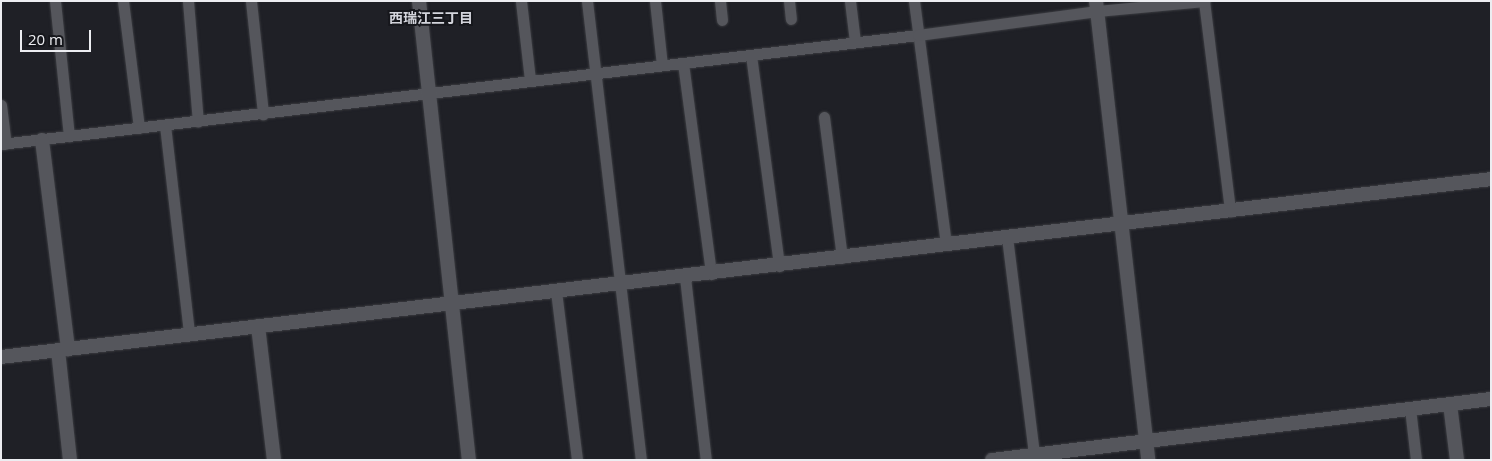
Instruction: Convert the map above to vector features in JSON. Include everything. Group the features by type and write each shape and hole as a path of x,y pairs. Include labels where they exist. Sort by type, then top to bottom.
{"street":[{"path":"419,1 469,460"},
{"path":"1096,6 1148,460"},
{"path":"42,140 63,350 70,460"},
{"path":"1,357 620,283 780,266 1491,179"},
{"path":"258,326 274,460"},
{"path":"992,460 1491,399"},
{"path":"1450,404 1457,460"}],"lane":[{"path":"54,1 69,136"},
{"path":"123,1 139,128"},
{"path":"188,1 198,122"},
{"path":"252,1 263,114"},
{"path":"521,1 530,80"},
{"path":"587,1 641,460"},
{"path":"655,1 662,65"},
{"path":"720,1 722,20"},
{"path":"789,1 791,19"},
{"path":"850,1 855,42"},
{"path":"914,1 946,245"},
{"path":"1,105 4,144 918,35 1096,6 1205,1 1230,211"},
{"path":"751,55 780,266"},
{"path":"683,63 711,274"},
{"path":"824,116 842,258"},
{"path":"165,126 189,334"},
{"path":"1007,238 1034,455"},
{"path":"685,276 706,460"},
{"path":"556,291 577,460"},
{"path":"1410,408 1416,460"}],"district":[{"name":"西瑞江三丁目","path":"431,18"}]}
